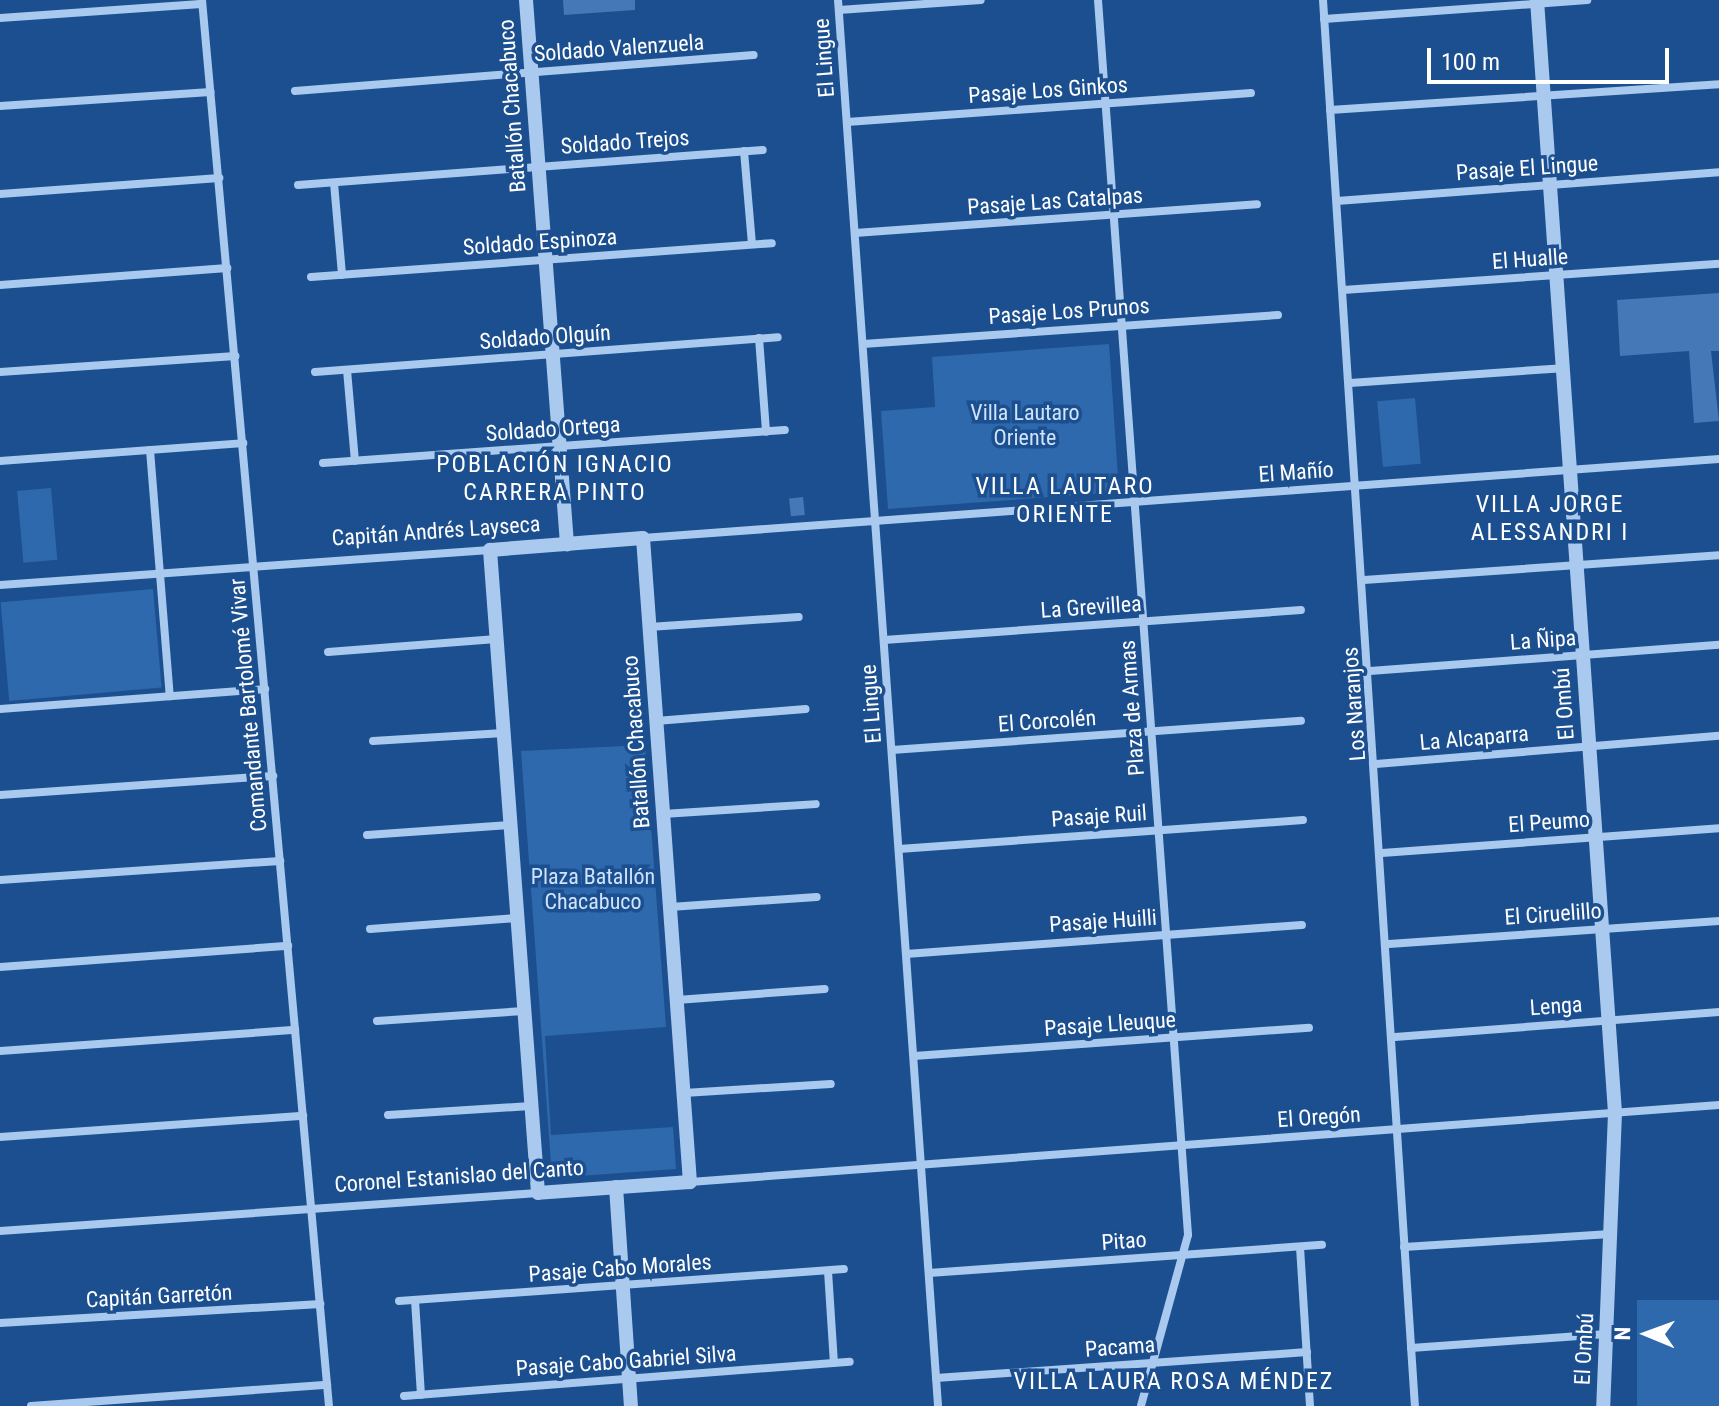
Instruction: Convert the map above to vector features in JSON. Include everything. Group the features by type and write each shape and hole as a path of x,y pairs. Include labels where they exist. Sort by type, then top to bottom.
{"street":[{"name":"Batallón Chacabuco","path":"526,0 567,544"},
{"path":"838,5 981,0"},
{"name":"Plaza de Armas","path":"1098,0 1175,1038 1187,1255 1141,1406"},
{"name":"Los Naranjos","path":"1323,0 1389,944 1415,1406"},
{"path":"1324,19 1587,0"},
{"path":"0,18 202,2"},
{"name":"Comandante Bartolomé Vivar","path":"202,2 329,1406"},
{"name":"El Ombú","path":"1537,2 1615,1113 1603,1406"},
{"name":"El Lingue","path":"838,5 938,1406"},
{"name":"Soldado Valenzuela","path":"295,91 754,55"},
{"path":"1330,110 1719,84"},
{"path":"0,106 211,92"},
{"name":"Pasaje Los Ginkos","path":"847,122 1251,93"},
{"name":"Soldado Trejos","path":"298,185 763,150"},
{"path":"744,151 752,244"},
{"name":"Pasaje El Lingue","path":"1337,201 1719,172"},
{"path":"0,194 219,178"},
{"path":"334,183 342,275"},
{"name":"Pasaje Las Catalpas","path":"855,233 1257,204"},
{"name":"Soldado Espinoza","path":"311,277 772,243"},
{"name":"El Hualle","path":"1343,290 1719,264"},
{"path":"0,285 227,268"},
{"name":"Pasaje Los Prunos","path":"863,344 1278,315"},
{"name":"Soldado Olguín","path":"315,372 778,337"},
{"path":"759,338 766,432"},
{"path":"0,372 235,356"},
{"path":"1350,383 1562,368"},
{"path":"347,370 355,461"},
{"name":"Soldado Ortega","path":"323,463 785,430"},
{"path":"0,461 243,443"},
{"path":"150,450 170,696"},
{"name":"El Mañío","path":"876,521 1719,459"},
{"name":"Capitán Andrés Layseca","path":"0,585 876,521"},
{"name":"Batallón Chacabuco","path":"643,538 690,1182"},
{"path":"490,550 538,1193"},
{"path":"1364,580 1719,555"},
{"name":"La Grevillea","path":"884,640 1301,610"},
{"path":"649,627 799,617"},
{"path":"328,652 497,639"},
{"name":"La Ñipa","path":"1370,671 1719,645"},
{"path":"0,709 265,689"},
{"path":"656,721 806,709"},
{"name":"El Corcolén","path":"892,750 1301,721"},
{"path":"373,741 504,733"},
{"name":"La Alcaparra","path":"1376,764 1719,736"},
{"path":"0,795 273,776"},
{"path":"663,814 816,804"},
{"name":"Pasaje Ruil","path":"899,849 1303,820"},
{"path":"367,835 510,825"},
{"name":"El Peumo","path":"1382,853 1719,828"},
{"path":"0,880 280,861"},
{"path":"670,907 817,897"},
{"path":"370,929 517,918"},
{"name":"El Ciruelillo","path":"1389,944 1719,921"},
{"name":"Pasaje Huilli","path":"906,954 1302,925"},
{"path":"0,967 288,946"},
{"path":"677,1000 825,989"},
{"path":"377,1021 524,1011"},
{"name":"Lenga","path":"1395,1037 1719,1012"},
{"name":"Pasaje Lleuque","path":"914,1056 1309,1028"},
{"path":"0,1051 295,1030"},
{"path":"684,1093 831,1084"},
{"name":"El Oregón","path":"921,1164 1719,1105"},
{"path":"388,1115 531,1106"},
{"path":"0,1137 303,1116"},
{"name":"Coronel Estanislao del Canto","path":"0,1231 921,1164"},
{"path":"616,1187 631,1406"},
{"path":"1404,1247 1611,1234"},
{"name":"Pitao","path":"929,1273 1322,1245"},
{"path":"1300,1247 1310,1406"},
{"name":"Pasaje Cabo Morales","path":"399,1301 844,1269"},
{"path":"828,1271 834,1363"},
{"path":"415,1300 421,1395"},
{"name":"Capitán Garretón","path":"0,1323 320,1304"},
{"path":"1411,1348 1606,1334"},
{"name":"Pacama","path":"936,1378 1307,1352"},
{"name":"Pasaje Cabo Gabriel Silva","path":"404,1396 850,1362"},
{"path":"31,1406 327,1385"}],"green space":[{"name":"Villa Lautaro Oriente","path":"1109,344 1119,492 888,509 881,411 935,407 932,357"},
{"path":"1415,398 1421,464 1383,467 1377,401"},
{"path":"51,488 57,560 23,563 17,491"},
{"path":"153,589 162,688 9,701 1,602"},
{"name":"Plaza Batallón Chacabuco","path":"645,745 666,1027 545,1036 551,1135 673,1127 676,1169 552,1178 521,751"},
{"path":"1637,1300 1719,1300 1719,1406 1637,1406"}],"building":[{"path":"563,0 635,0 635,10 564,15"},
{"path":"1719,293 1719,351 1711,351 1719,421 1694,423 1689,351 1620,356 1617,300"},
{"path":"803,497 805,515 791,516 789,498"}],"district":[{"name":"POBLACIÓN IGNACIO CARRERA PINTO","path":"555,479"},
{"name":"VILLA LAUTARO ORIENTE","path":"1065,501"},
{"name":"VILLA JORGE ALESSANDRI I","path":"1550,519"},
{"name":"VILLA LAURA ROSA MÉNDEZ","path":"1174,1382"}]}
